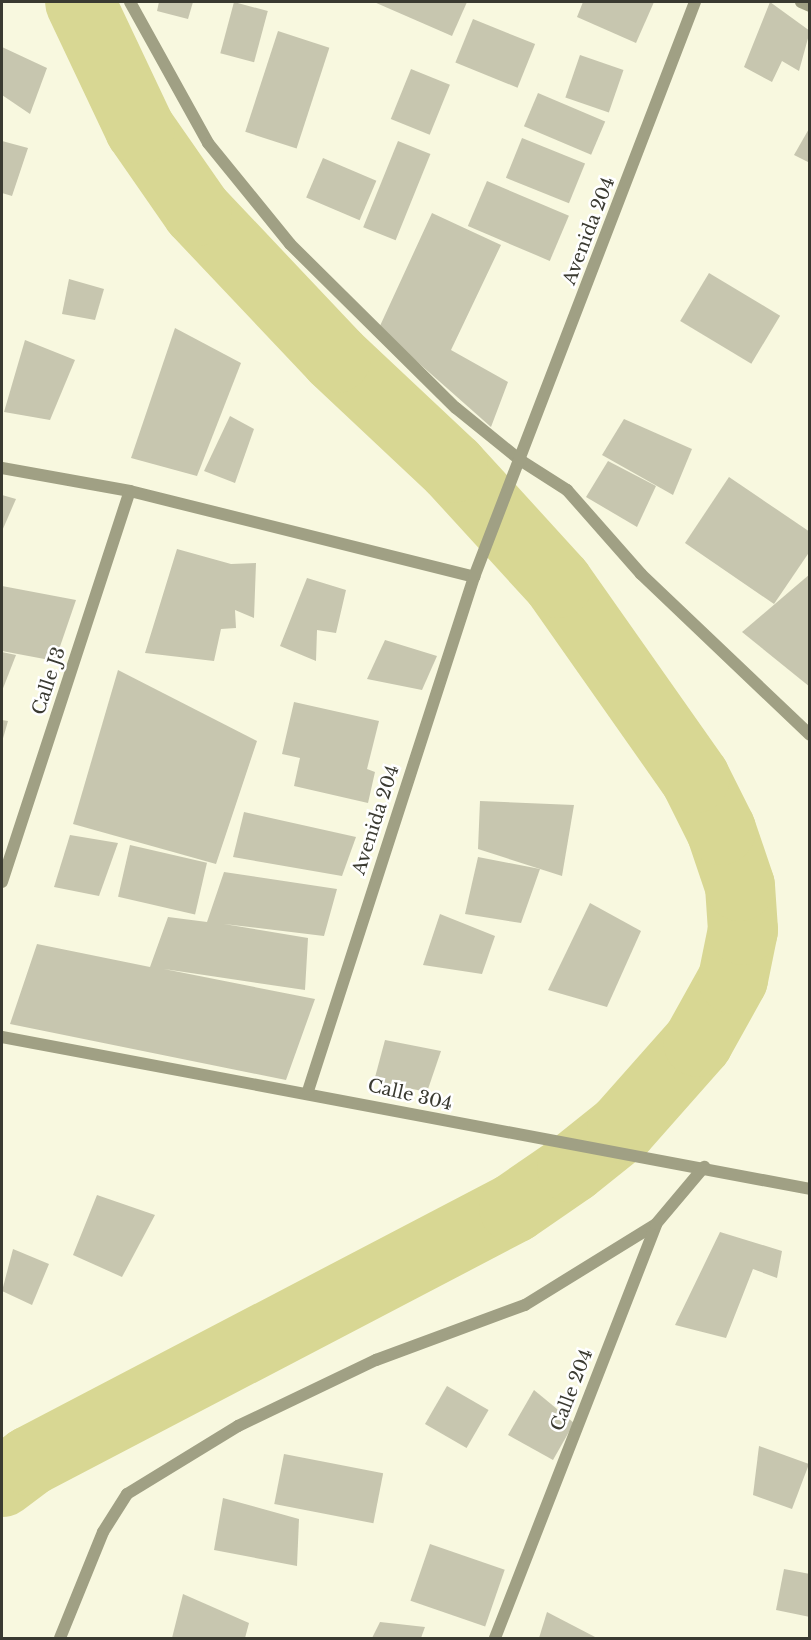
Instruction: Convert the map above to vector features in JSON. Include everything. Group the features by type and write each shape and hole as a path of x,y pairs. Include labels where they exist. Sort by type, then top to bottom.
{"street":[{"path":"129,2 208,142 290,244 448,401 518,466 567,490 641,574 810,735"},
{"name":"Avenida 204","path":"308,1091 474,577 695,2"},
{"path":"801,2 810,6"},
{"path":"2,468 130,491 474,577"},
{"name":"Calle J3","path":"2,882 130,491"},
{"name":"Calle 304","path":"2,1037 308,1091 483,1130 672,1161 810,1189"},
{"name":"Calle 204","path":"495,1638 656,1224 704,1167"},
{"path":"60,1638 102,1532 127,1494 238,1426 376,1360 525,1305 656,1224"}],"building":[{"path":"159,2 193,2 188,19 157,11"},
{"path":"234,2 268,11 254,62 220,53"},
{"path":"374,2 467,2 452,36"},
{"path":"583,2 654,2 636,43 577,17"},
{"path":"770,2 810,31 799,71 782,61 772,82 744,67"},
{"path":"473,19 535,44 518,88 455,63"},
{"path":"278,31 329,48 297,148 245,132"},
{"path":"2,47 47,68 30,114 2,95"},
{"path":"580,55 623,70 609,113 565,98"},
{"path":"411,69 450,85 430,135 391,119"},
{"path":"538,93 605,122 591,155 524,126"},
{"path":"810,127 810,163 794,155"},
{"path":"522,138 585,163 569,203 506,178"},
{"path":"2,141 28,148 12,196 2,193"},
{"path":"398,141 430,154 396,240 363,227"},
{"path":"323,158 376,181 360,220 306,198"},
{"path":"487,181 569,216 550,261 468,226"},
{"path":"432,213 501,245 451,350 508,382 491,427 379,328"},
{"path":"709,273 780,316 751,364 680,321"},
{"path":"69,279 104,289 95,320 62,314"},
{"path":"175,328 241,363 197,476 131,458"},
{"path":"25,340 75,360 50,420 4,412"},
{"path":"230,416 254,429 235,483 204,471"},
{"path":"624,419 692,449 673,495 602,455"},
{"path":"608,461 656,486 637,527 586,497"},
{"path":"729,477 810,532 810,551 774,604 685,543"},
{"path":"2,495 16,499 2,531"},
{"path":"177,549 231,564 256,563 254,618 235,610 236,628 221,629 214,661 145,653"},
{"path":"810,574 810,687 742,632"},
{"path":"307,578 346,590 336,633 317,630 316,661 280,646"},
{"path":"2,586 76,600 55,661 2,651"},
{"path":"385,640 437,656 422,690 367,679"},
{"path":"2,652 16,655 2,691"},
{"path":"118,670 257,741 216,864 73,824"},
{"path":"294,702 379,721 367,769 375,772 368,803 294,786 300,758 282,754"},
{"path":"2,720 8,721 2,742"},
{"path":"480,801 574,805 562,876 478,849"},
{"path":"244,812 356,837 342,876 233,857"},
{"path":"70,835 118,843 99,896 54,887"},
{"path":"130,845 207,863 195,914 118,897"},
{"path":"478,857 540,869 521,923 465,914"},
{"path":"224,872 337,889 324,936 224,924 308,938 305,990 164,969 315,999 286,1080 10,1024 37,944 150,967 168,917 207,922"},
{"path":"590,903 641,931 607,1007 548,990"},
{"path":"440,914 495,936 482,974 423,965"},
{"path":"385,1040 441,1051 427,1092 374,1081"},
{"path":"97,1195 155,1215 122,1277 73,1255"},
{"path":"720,1232 782,1251 777,1278 753,1269 726,1338 675,1325"},
{"path":"13,1249 49,1264 32,1305 2,1291"},
{"path":"447,1386 489,1410 467,1448 425,1424"},
{"path":"534,1390 574,1423 553,1460 508,1435"},
{"path":"759,1446 809,1464 792,1509 753,1495"},
{"path":"284,1454 383,1473 373,1523 274,1504"},
{"path":"223,1498 299,1519 297,1566 214,1550"},
{"path":"430,1544 505,1570 485,1626 410,1601"},
{"path":"784,1569 810,1574 810,1617 776,1610"},
{"path":"183,1594 249,1623 245,1638 172,1638"},
{"path":"547,1612 597,1638 539,1638"},
{"path":"380,1622 425,1627 421,1638 372,1638"}],"waterway":[{"path":"2,1482 30,1461 514,1208 572,1168 622,1128 698,1042 733,979 743,930 740,886 721,830 695,778 558,583 453,468 336,358 197,211 140,129 80,2"}]}
